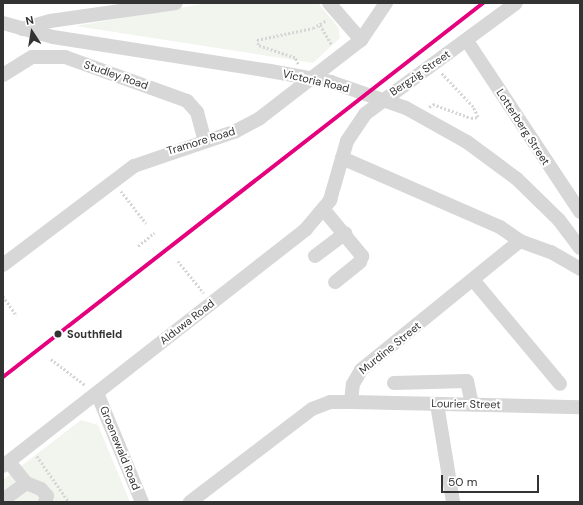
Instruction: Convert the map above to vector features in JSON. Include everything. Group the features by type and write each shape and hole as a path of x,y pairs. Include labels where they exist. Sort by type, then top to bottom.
{"street":[{"path":"21,29 50,21 176,3"},
{"path":"329,3 361,40"},
{"name":"Tramore Road","path":"3,265 112,179 151,157 205,141 260,118 361,40 386,3"},
{"name":"Bergzig Street","path":"342,158 352,130 365,114 467,41 516,3"},
{"name":"Victoria Road","path":"3,23 21,29 331,82 406,108 467,142 517,179 559,220 580,248"},
{"name":"Lotterberg Street","path":"467,41 580,212"},
{"name":"Studley Road","path":"3,75 32,57 65,57 187,101 197,112 205,141"},
{"path":"342,158 493,224 520,241 551,252 580,269"},
{"name":"Alduwa Road","path":"6,464 306,229 324,210 336,188 342,158"},
{"path":"324,210 345,232 363,259 335,282"},
{"path":"315,256 345,232"},
{"name":"Murdine Street","path":"351,402 354,384 361,370 474,281 520,241"},
{"path":"474,281 560,384"},
{"path":"394,383 467,381 472,404"},
{"name":"Groenewald Road","path":"97,393 142,502"},
{"path":"190,502 312,408 330,402 351,402"},
{"name":"Lourier Street","path":"351,402 580,407"},
{"path":"437,404 453,502"},
{"path":"6,464 26,483 42,489 47,496 45,502"},
{"path":"3,500 26,483"}],"path":[{"path":"299,64 295,58 258,45 257,40 320,25 332,17"},
{"path":"320,25 334,48"},
{"path":"429,108 433,104 471,118 478,117 473,106 437,69"},
{"path":"112,179 146,223"},
{"path":"138,246 154,233"},
{"path":"178,261 213,302"},
{"path":"3,296 17,316"},
{"path":"51,359 61,370 97,393"},
{"path":"30,445 69,502"}],"shaded area":[{"path":"208,3 318,3 338,27 340,38 313,63 76,26"},
{"path":"81,420 98,425 130,502 3,502 3,480"}],"transit line":[{"path":"3,377 483,3"}],"place":[{"name":"Southfield","path":"58,334"}]}
